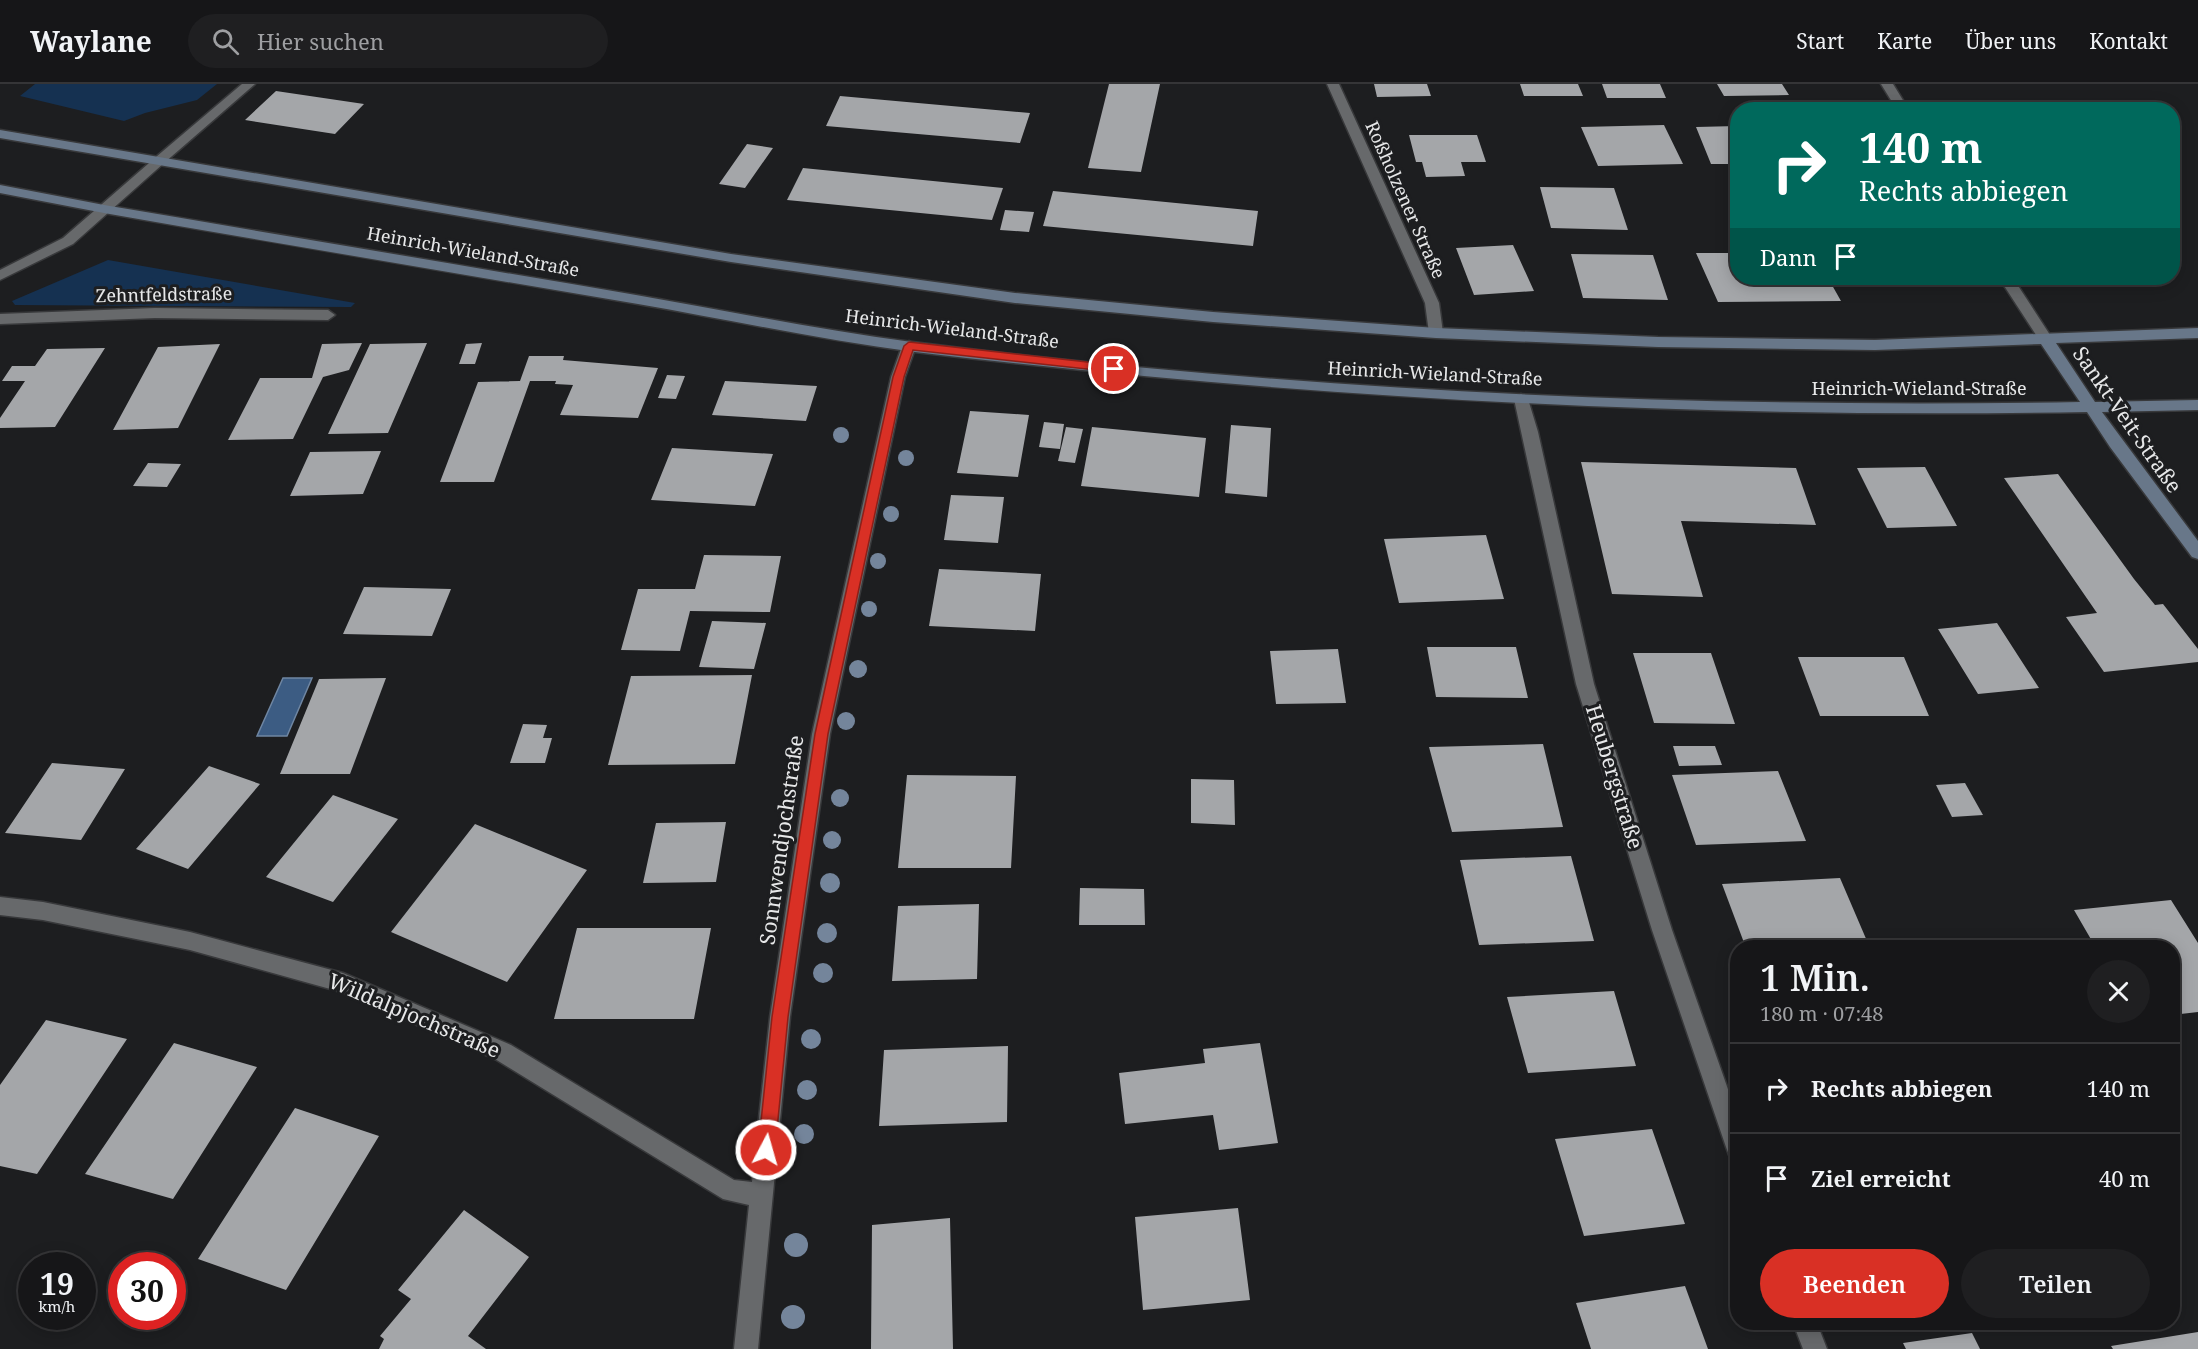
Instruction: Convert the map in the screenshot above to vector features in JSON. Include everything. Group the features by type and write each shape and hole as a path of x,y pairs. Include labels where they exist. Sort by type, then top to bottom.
{"main road":[{"name":"Heinrich-Wieland-Straße","path":"0,134 731,258 1015,298 1213,317 1436,333 1658,342 1875,345 2198,333"},
{"name":"Heinrich-Wieland-Straße","path":"0,189 104,209 909,346 1225,380 1521,399 1740,408 1988,409 2198,405"},
{"name":"Sankt-Veit-Straße","path":"2045,338 2115,443 2198,553"}],"street":[{"path":"0,276 68,241 249,84"},
{"name":"Roßholzener Straße","path":"1333,84 1432,303 1436,333"},
{"path":"1887,84 1898,102"},
{"path":"2011,285 2045,338"},
{"name":"Zehntfeldstraße","path":"0,319 155,313 328,315"},
{"name":"Sonnwendjochstraße","path":"746,1349 780,1017 821,734 898,377 909,346"},
{"name":"Heubergstraße","path":"1521,399 1585,684 1662,930 1730,1127"},
{"name":"Wildalpjochstraße","path":"0,906 43,911 190,941 344,983 503,1052 731,1191 762,1195"},
{"path":"1807,1330 1815,1349"}],"shaded area":[{"path":"35,84 217,84 197,100 145,113 124,121 20,96"},
{"path":"108,260 355,303 351,307 15,305 12,301"},
{"path":"283,678 312,678 287,736 257,736"}],"building":[{"path":"1109,84 1160,84 1141,172 1088,168"},
{"path":"1374,84 1427,84 1431,96 1377,97"},
{"path":"1520,84 1578,84 1583,96 1524,96"},
{"path":"1602,84 1660,84 1666,98 1607,98"},
{"path":"1717,84 1782,84 1789,95 1724,96"},
{"path":"276,91 364,104 335,134 245,120"},
{"path":"840,96 1030,113 1020,143 826,126"},
{"path":"1664,125 1683,164 1598,166 1581,127"},
{"path":"1730,126 1730,164 1711,164 1696,127"},
{"path":"1409,135 1477,135 1486,162 1461,162 1465,176 1426,177 1422,162 1416,162"},
{"path":"747,144 773,148 745,188 719,184"},
{"path":"803,168 1003,188 992,220 787,200"},
{"path":"1540,187 1614,188 1628,230 1551,228"},
{"path":"1053,191 1258,211 1253,246 1043,226"},
{"path":"1005,210 1034,212 1029,232 1000,230"},
{"path":"1513,245 1534,291 1474,295 1456,248"},
{"path":"1696,253 1730,253 1730,285 1832,285 1841,301 1718,302"},
{"path":"1571,254 1653,255 1668,300 1583,298"},
{"path":"362,343 349,370 323,377 293,439 228,440 260,378 312,378 322,344"},
{"path":"427,343 388,433 328,434 370,344"},
{"path":"482,343 475,364 459,364 466,344"},
{"path":"220,344 178,428 113,430 158,347"},
{"path":"105,348 55,427 0,428 0,418 25,381 2,381 12,366 35,366 47,349"},
{"path":"529,356 564,356 563,360 658,368 638,418 560,415 573,385 555,384 556,381 530,381 494,482 440,482 478,382 520,381"},
{"path":"667,375 685,376 676,399 658,398"},
{"path":"725,381 817,386 806,421 712,415"},
{"path":"970,411 1029,415 1018,477 957,473"},
{"path":"1044,422 1064,424 1060,449 1039,447"},
{"path":"1231,425 1271,428 1267,497 1225,493"},
{"path":"1066,427 1083,429 1075,463 1058,461"},
{"path":"1092,427 1206,438 1199,497 1081,486"},
{"path":"672,448 773,454 755,506 651,500"},
{"path":"381,451 363,494 290,496 310,452"},
{"path":"1581,462 1796,468 1816,525 1681,521 1703,597 1612,594"},
{"path":"148,463 181,464 167,487 133,486"},
{"path":"1925,467 1957,526 1887,528 1857,468"},
{"path":"2058,474 2134,579 2155,605 2163,604 2198,649 2198,662 2104,672 2066,617 2097,613 2004,478"},
{"path":"951,495 1004,497 998,543 944,540"},
{"path":"1486,535 1504,599 1399,603 1384,539"},
{"path":"704,555 781,556 770,612 690,611 680,651 621,650 638,589 695,589"},
{"path":"939,569 1041,574 1035,631 929,626"},
{"path":"364,587 451,589 432,636 343,634"},
{"path":"712,621 766,623 754,669 699,667"},
{"path":"1997,623 2039,688 1978,694 1938,629"},
{"path":"1427,647 1516,647 1528,698 1436,697"},
{"path":"1338,649 1346,703 1276,704 1270,651"},
{"path":"1633,653 1711,653 1735,724 1654,723"},
{"path":"1798,657 1904,657 1929,716 1820,716"},
{"path":"752,675 735,764 608,765 631,676"},
{"path":"386,678 350,774 280,774 319,679"},
{"path":"523,724 547,725 543,738 552,738 545,763 510,763"},
{"path":"1543,744 1563,827 1452,832 1429,747"},
{"path":"1673,746 1715,746 1722,765 1679,766"},
{"path":"52,763 125,769 81,840 5,833"},
{"path":"209,766 260,784 188,869 136,849"},
{"path":"1778,771 1806,841 1696,845 1672,775"},
{"path":"907,775 1016,776 1011,868 898,868"},
{"path":"1191,779 1234,780 1235,825 1191,823"},
{"path":"1965,783 1983,815 1952,817 1936,785"},
{"path":"333,795 398,819 333,902 266,877"},
{"path":"726,822 716,882 643,883 656,823"},
{"path":"475,824 587,870 507,982 391,932"},
{"path":"1571,856 1594,941 1479,945 1460,860"},
{"path":"1840,878 1867,940 1743,940 1722,884"},
{"path":"1080,888 1144,889 1145,925 1079,925"},
{"path":"2171,900 2198,943 2198,1012 2180,1014 2180,940 2091,940 2074,910"},
{"path":"979,904 977,979 892,981 898,906"},
{"path":"577,928 711,928 694,1019 554,1019"},
{"path":"1614,991 1636,1066 1528,1073 1507,997"},
{"path":"46,1020 127,1039 37,1174 0,1166 0,1085"},
{"path":"174,1043 257,1067 173,1199 85,1174"},
{"path":"1260,1043 1278,1143 1219,1150 1213,1115 1125,1124 1119,1073 1205,1063 1203,1049"},
{"path":"1008,1046 1007,1122 879,1126 884,1050"},
{"path":"295,1108 379,1136 286,1290 198,1259"},
{"path":"1652,1129 1685,1224 1584,1236 1555,1139"},
{"path":"1238,1208 1250,1300 1143,1310 1135,1217"},
{"path":"464,1210 529,1257 468,1336 486,1349 379,1349 384,1339 380,1336 411,1299 398,1290"},
{"path":"950,1218 953,1349 871,1349 872,1225"},
{"path":"1685,1286 1708,1349 1591,1349 1576,1303"},
{"path":"2198,1332 2198,1349 2113,1349 2111,1346"},
{"path":"1972,1333 1980,1349 1906,1349 1903,1343"}],"route":[{"path":"766,1150 780,1017 821,734 898,377 909,346 1114,369"}]}
